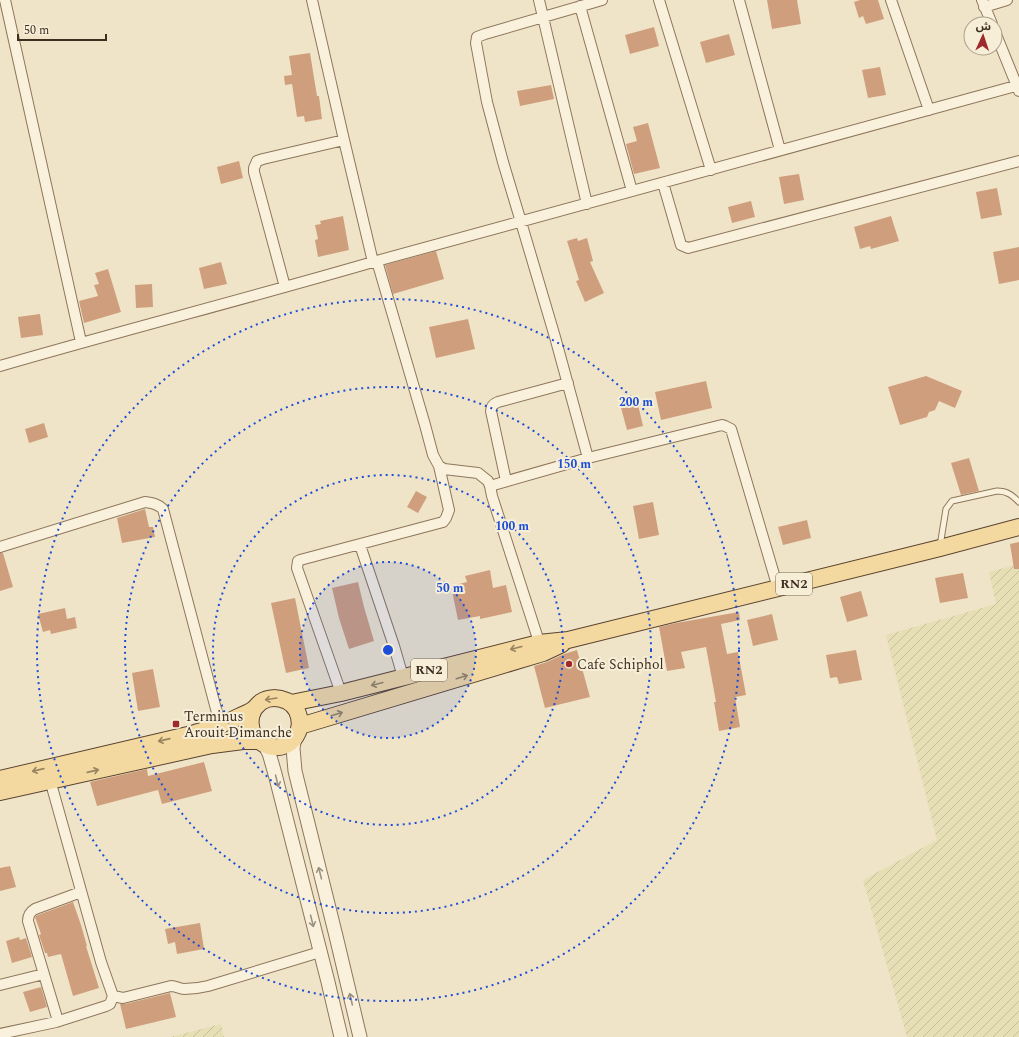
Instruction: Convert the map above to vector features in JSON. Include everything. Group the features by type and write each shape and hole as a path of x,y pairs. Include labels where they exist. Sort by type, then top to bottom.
{"main road":[{"name":"RN2","path":"0,792 212,745 243,741 261,743 270,747 284,746 290,742 298,731 541,648 1019,527"},
{"name":"RN2","path":"0,779 192,734 237,718 254,709 260,703 271,698 283,699 291,703 342,693 403,677 541,648"},
{"path":"291,703 300,717 298,731"},
{"path":"254,709 250,726 253,734 261,743"}],"street":[{"path":"5,0 81,342"},
{"path":"312,0 344,140 375,262 433,455 439,466 449,510 443,522 298,561 297,568 342,693"},
{"path":"539,0 587,204"},
{"path":"588,458 568,383 503,162 487,102 476,43 477,37 601,0"},
{"path":"659,0 711,170"},
{"path":"739,0 780,150"},
{"path":"891,0 928,110"},
{"path":"989,16 983,3 1008,0"},
{"path":"580,6 632,191"},
{"path":"0,366 81,342 285,288 780,150 1018,87 1003,51"},
{"path":"285,288 254,172 255,164 257,161 263,159 344,140"},
{"path":"663,183 681,246 688,248 1019,162"},
{"path":"506,481 491,407 494,403 568,383"},
{"path":"490,486 588,458 722,426 728,427 731,429 778,588"},
{"path":"439,466 448,470 478,473 488,481 541,648"},
{"path":"0,547 145,502 153,503 163,509 220,724"},
{"path":"360,545 403,677"},
{"path":"298,731 293,748 295,771 360,1037"},
{"path":"261,743 269,753 272,763 341,1037"},
{"path":"0,1034 58,1021 106,1006 110,1004 113,996 101,962 50,780"},
{"path":"58,1021 28,922 28,917 35,909 81,892"},
{"path":"113,996 123,998 171,986 182,989 208,986 320,952"},
{"path":"0,985 44,974"}],"lane":[{"path":"940,548 946,509 952,501 1002,491 1010,493 1019,502"}],"shaded area":[{"path":"1019,564 1019,1037 907,1037 863,880 937,840 886,635 996,604 989,572"},
{"path":"221,1024 224,1037 170,1037"}],"building":[{"path":"767,0 797,0 801,24 772,29"},
{"path":"860,0 878,0 884,19 866,24 863,16 859,18 854,2"},
{"path":"654,27 659,46 630,54 625,35"},
{"path":"729,34 735,55 706,63 700,42"},
{"path":"310,53 322,119 305,122 304,116 297,117 292,84 285,85 284,76 292,75 289,56"},
{"path":"880,67 886,95 868,98 862,70"},
{"path":"551,85 554,99 520,106 517,91"},
{"path":"648,123 660,168 634,174 626,144 637,141 633,127"},
{"path":"239,161 243,178 221,184 217,167"},
{"path":"799,174 804,200 784,204 779,177"},
{"path":"997,188 1002,215 981,219 976,192"},
{"path":"751,201 755,217 732,223 728,207"},
{"path":"343,216 349,250 318,257 315,240 318,239 315,225 321,224 320,221"},
{"path":"891,216 899,241 871,249 870,246 860,249 854,227"},
{"path":"577,238 578,241 587,238 593,261 590,262 604,293 585,302 576,281 579,280 567,241"},
{"path":"1019,247 1019,280 999,284 993,252"},
{"path":"436,251 444,279 393,294 385,265"},
{"path":"221,262 227,284 204,289 199,268"},
{"path":"108,269 121,312 84,323 79,301 98,296 94,285 99,284 95,273"},
{"path":"152,284 153,307 136,308 135,285"},
{"path":"40,314 43,335 21,338 18,317"},
{"path":"468,319 475,349 436,358 429,327"},
{"path":"926,376 962,391 955,408 939,401 935,410 929,412 927,417 900,425 888,387"},
{"path":"706,381 712,408 661,420 655,392"},
{"path":"637,400 643,426 627,430 620,404"},
{"path":"44,423 48,437 29,443 25,429"},
{"path":"969,458 979,491 961,495 951,463"},
{"path":"416,491 427,497 418,513 407,507"},
{"path":"653,502 659,535 639,539 633,506"},
{"path":"145,509 149,527 153,527 155,537 122,543 117,518"},
{"path":"807,520 811,538 783,545 778,527"},
{"path":"1019,542 1019,569 1014,569 1010,544"},
{"path":"0,553 3,553 13,587 0,591"},
{"path":"490,570 493,588 506,585 512,612 480,619 480,616 458,620 451,586 467,582 465,576"},
{"path":"963,573 968,598 940,603 935,578"},
{"path":"358,582 374,641 349,649 339,618 332,588"},
{"path":"861,591 868,616 847,622 840,597"},
{"path":"295,598 309,668 286,673 271,603"},
{"path":"65,608 67,619 75,617 77,628 51,634 50,630 43,632 38,614"},
{"path":"739,612 740,620 721,624 727,654 738,652 746,695 735,697 740,727 719,731 714,702 716,702 706,647 681,652 685,668 667,671 659,627"},
{"path":"772,614 778,640 753,646 747,620"},
{"path":"577,650 590,697 545,708 534,666"},
{"path":"856,650 862,680 839,684 837,677 830,678 826,655"},
{"path":"153,669 160,707 138,711 132,673"},
{"path":"204,762 212,791 162,804 158,790 97,806 90,782 147,769 148,776"},
{"path":"10,866 16,887 0,891 0,868"},
{"path":"73,902 99,988 73,996 61,954 48,957 47,953 45,953 39,935 41,934 35,917"},
{"path":"200,923 204,949 177,954 175,942 168,944 165,929"},
{"path":"19,937 20,940 26,938 32,957 12,963 6,941"},
{"path":"41,987 47,1007 30,1012 23,992"},
{"path":"170,993 176,1017 126,1029 120,1004"}],"place":[{"name":"Cafe Schiphol","path":"569,664"},
{"name":"Terminus Arouit Dimanche","path":"176,724"}]}
